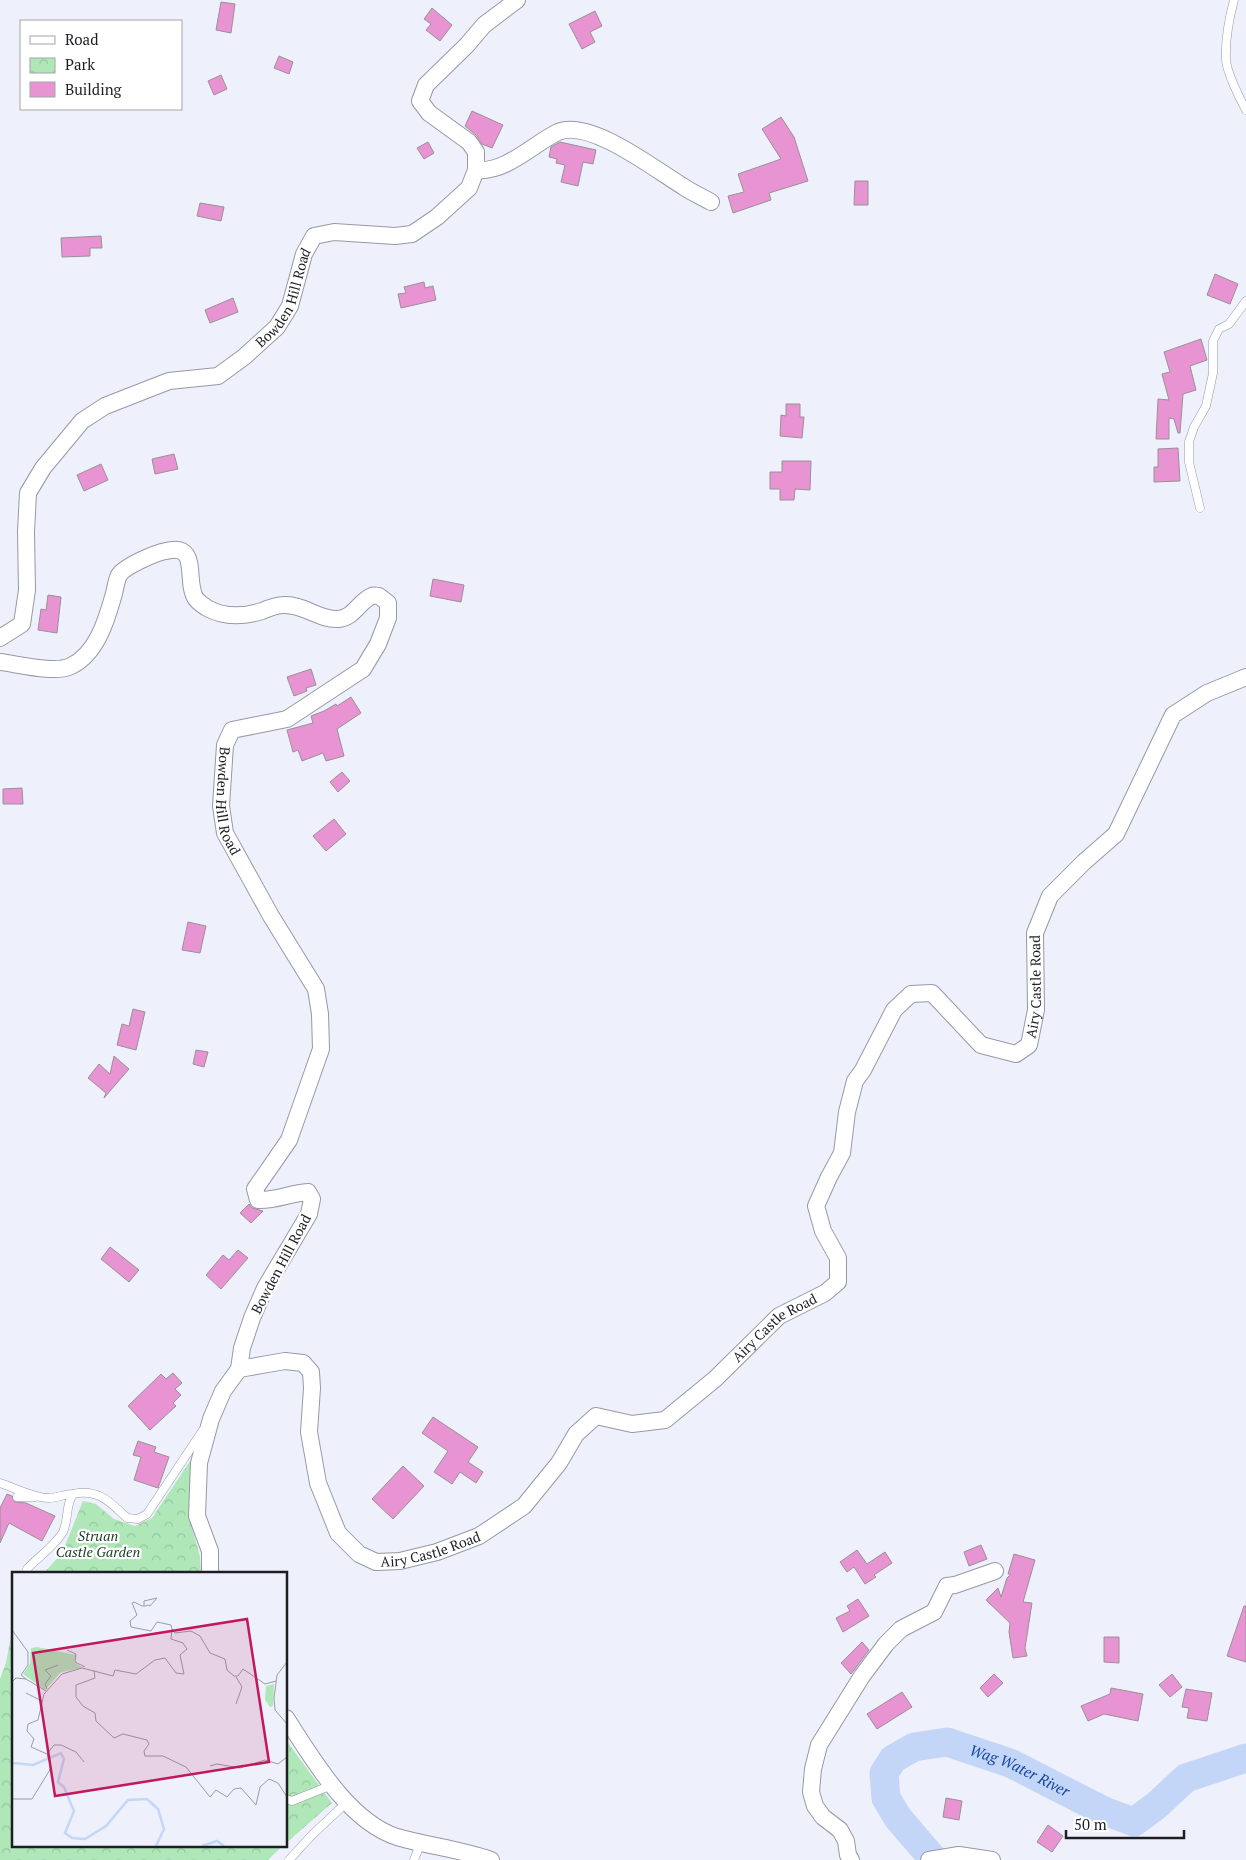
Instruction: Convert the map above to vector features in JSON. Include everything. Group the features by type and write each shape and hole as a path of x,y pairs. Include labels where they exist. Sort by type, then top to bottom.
{"street":[{"path":"517,0 484,25 467,45 426,85 420,101 429,113 469,142 476,152 476,170 484,170 504,164 560,132 573,129 608,141 638,156 684,188 711,202"},
{"name":"Bowden Hill Road","path":"0,638 22,624 27,590 28,493 42,468 82,420 104,406 170,381 218,376 244,358 277,327 290,306 304,254 314,236 334,232 395,236 412,234 437,217 469,188 476,170"},
{"name":"Bowden Hill Road","path":"0,662 52,669 71,666 93,649 110,607 120,575 136,564 164,551 177,549 185,553 190,564 194,597 201,604 216,613 234,616 252,614 284,604 302,608 321,616 339,619 351,614 372,596 380,596 388,603 388,618 378,644 363,668 287,719 232,730 225,745 221,806 225,833 271,916 316,989 320,1014 321,1049 289,1140 255,1189 258,1200 269,1200 292,1193 308,1192 312,1199 309,1214 265,1288 252,1318 242,1348 238,1369"},
{"name":"Airy Castle Road","path":"238,1369 285,1361 303,1363 310,1372 312,1388 309,1432 318,1484 338,1533 359,1554 376,1562 400,1561 437,1552 479,1536 524,1506 559,1463 576,1434 596,1416 632,1424 665,1420 715,1379 779,1316 825,1293 838,1282 838,1258 823,1231 816,1206 842,1153 847,1112 854,1081 862,1070 894,1010 911,994 932,993 981,1045 1016,1054 1029,1045 1036,1010 1035,933 1050,896 1084,862 1116,834 1173,715 1207,693 1246,677"},
{"path":"210,1572 210,1551 197,1516 198,1463 211,1418 223,1391 238,1369"},
{"path":"851,1860 848,1855 846,1841 840,1830 823,1817 815,1806 811,1792 812,1769 819,1745 862,1676 900,1629 934,1612 947,1586 995,1572"},
{"path":"288,1721 346,1803 367,1822 396,1836 453,1848 490,1860"},
{"path":"929,1860 960,1855 992,1860"}],"lane":[{"path":"1234,0 1227,32 1226,61 1239,98 1246,110"},
{"path":"1200,508 1189,462 1189,442 1194,427 1206,406 1213,374 1213,341 1219,329 1229,324 1246,301"},
{"path":"17,1497 52,1498 64,1494 93,1493 112,1502 127,1518 138,1519 148,1514 211,1418"},
{"path":"0,1483 37,1497"},
{"path":"27,1568 56,1542 64,1530 68,1502 73,1494"},
{"path":"288,1800 292,1801 332,1785"},
{"path":"289,1860 346,1803"},
{"path":"414,1860 421,1842"}],"green space":[{"name":"Struan Castle Garden","path":"196,1452 192,1494 192,1527 200,1557 201,1572 45,1572 62,1553 83,1501 96,1504 114,1519 135,1526 152,1518"},
{"path":"12,1629 12,1848 280,1848 268,1860 0,1860 0,1679 6,1663"},
{"path":"288,1743 332,1803 288,1841"}],"building":[{"path":"221,2 235,4 231,33 216,30"},
{"path":"432,8 452,25 440,41 426,30 431,24 424,19"},
{"path":"595,11 602,26 590,32 595,42 582,49 569,24"},
{"path":"279,56 293,62 289,74 274,68"},
{"path":"221,75 227,89 214,95 208,81"},
{"path":"472,111 503,125 492,148 482,144 476,135 465,126"},
{"path":"781,117 794,137 808,181 769,193 771,200 733,213 728,196 744,192 738,174 781,159 762,129"},
{"path":"428,142 434,153 424,159 417,148"},
{"path":"560,142 596,150 593,164 583,162 578,186 561,182 565,165 556,163 557,159 549,157 551,147"},
{"path":"855,181 868,181 868,205 854,205"},
{"path":"200,203 224,207 221,221 197,216"},
{"path":"101,236 102,248 90,248 90,256 62,257 61,238"},
{"path":"1215,274 1238,284 1230,304 1207,295"},
{"path":"424,282 425,288 433,286 436,300 401,308 398,294 406,293 404,287"},
{"path":"233,298 238,312 210,323 205,310"},
{"path":"1201,339 1207,360 1190,366 1196,390 1183,394 1180,433 1178,433 1174,419 1169,418 1169,439 1156,439 1158,399 1169,400 1162,374 1170,372 1164,352"},
{"path":"786,404 800,404 800,417 804,417 802,438 780,436 781,415 786,416"},
{"path":"1178,448 1180,481 1154,482 1154,467 1158,467 1158,449"},
{"path":"174,454 178,469 155,474 152,459"},
{"path":"782,461 811,461 810,490 795,489 794,500 780,500 780,489 770,489 770,472 782,472"},
{"path":"101,464 108,480 84,491 77,475"},
{"path":"433,579 464,585 461,602 430,596"},
{"path":"48,595 61,597 57,633 38,630 41,609 46,610"},
{"path":"311,669 316,685 306,688 307,691 294,696 287,677"},
{"path":"351,697 361,713 337,729 344,756 326,761 323,753 302,761 298,750 293,752 287,730 313,723 311,716 336,704 337,706"},
{"path":"342,772 350,781 338,792 330,782"},
{"path":"22,788 23,804 3,804 3,789"},
{"path":"334,819 346,834 326,851 313,836"},
{"path":"188,922 206,926 200,953 182,950"},
{"path":"133,1009 145,1012 136,1050 117,1045 122,1024 129,1026"},
{"path":"196,1050 208,1052 204,1067 193,1064"},
{"path":"114,1056 129,1069 104,1098 106,1093 88,1078 99,1064 110,1074"},
{"path":"249,1204 252,1208 263,1211 251,1223 240,1213"},
{"path":"110,1247 139,1270 129,1282 101,1259"},
{"path":"238,1250 248,1258 221,1289 206,1275 223,1255 229,1260"},
{"path":"173,1373 182,1383 175,1389 181,1395 173,1403 176,1406 150,1430 128,1406 161,1374 166,1379"},
{"path":"433,1417 478,1447 468,1462 483,1472 476,1483 460,1472 452,1484 434,1472 448,1451 422,1433"},
{"path":"138,1441 156,1447 154,1452 169,1457 158,1488 134,1480 141,1457 133,1455"},
{"path":"403,1466 424,1486 393,1519 372,1499"},
{"path":"7,1494 12,1496 15,1502 26,1503 55,1516 42,1541 9,1523 0,1543 0,1508"},
{"path":"981,1545 987,1559 969,1566 964,1552"},
{"path":"857,1550 867,1564 885,1552 892,1563 874,1575 876,1577 865,1584 854,1567 847,1572 840,1562"},
{"path":"1014,1554 1035,1560 1023,1602 1032,1603 1025,1648 1027,1656 1013,1658 1009,1632 1010,1623 986,1600 998,1588 1001,1597 1007,1578 1011,1574 1008,1574"},
{"path":"858,1599 869,1616 843,1632 836,1618 850,1611 847,1606"},
{"path":"1244,1606 1246,1606 1246,1662 1227,1656"},
{"path":"1104,1637 1119,1637 1119,1663 1104,1662"},
{"path":"862,1642 869,1650 851,1674 841,1663"},
{"path":"994,1674 1003,1683 988,1697 980,1688"},
{"path":"1172,1674 1182,1687 1170,1697 1159,1685"},
{"path":"1111,1688 1143,1694 1138,1721 1104,1714 1088,1721 1081,1706 1110,1694"},
{"path":"1186,1689 1212,1693 1207,1721 1187,1718 1189,1708 1182,1707"},
{"path":"902,1692 912,1707 877,1729 867,1714"},
{"path":"946,1798 962,1801 959,1820 943,1817"},
{"path":"1048,1825 1063,1836 1052,1852 1037,1842"}],"waterway":[{"name":"Wag Water River","path":"934,1860 898,1818 886,1798 884,1773 893,1759 914,1747 947,1742 1010,1763 1104,1811 1134,1822 1157,1805 1186,1778 1246,1758"}]}
